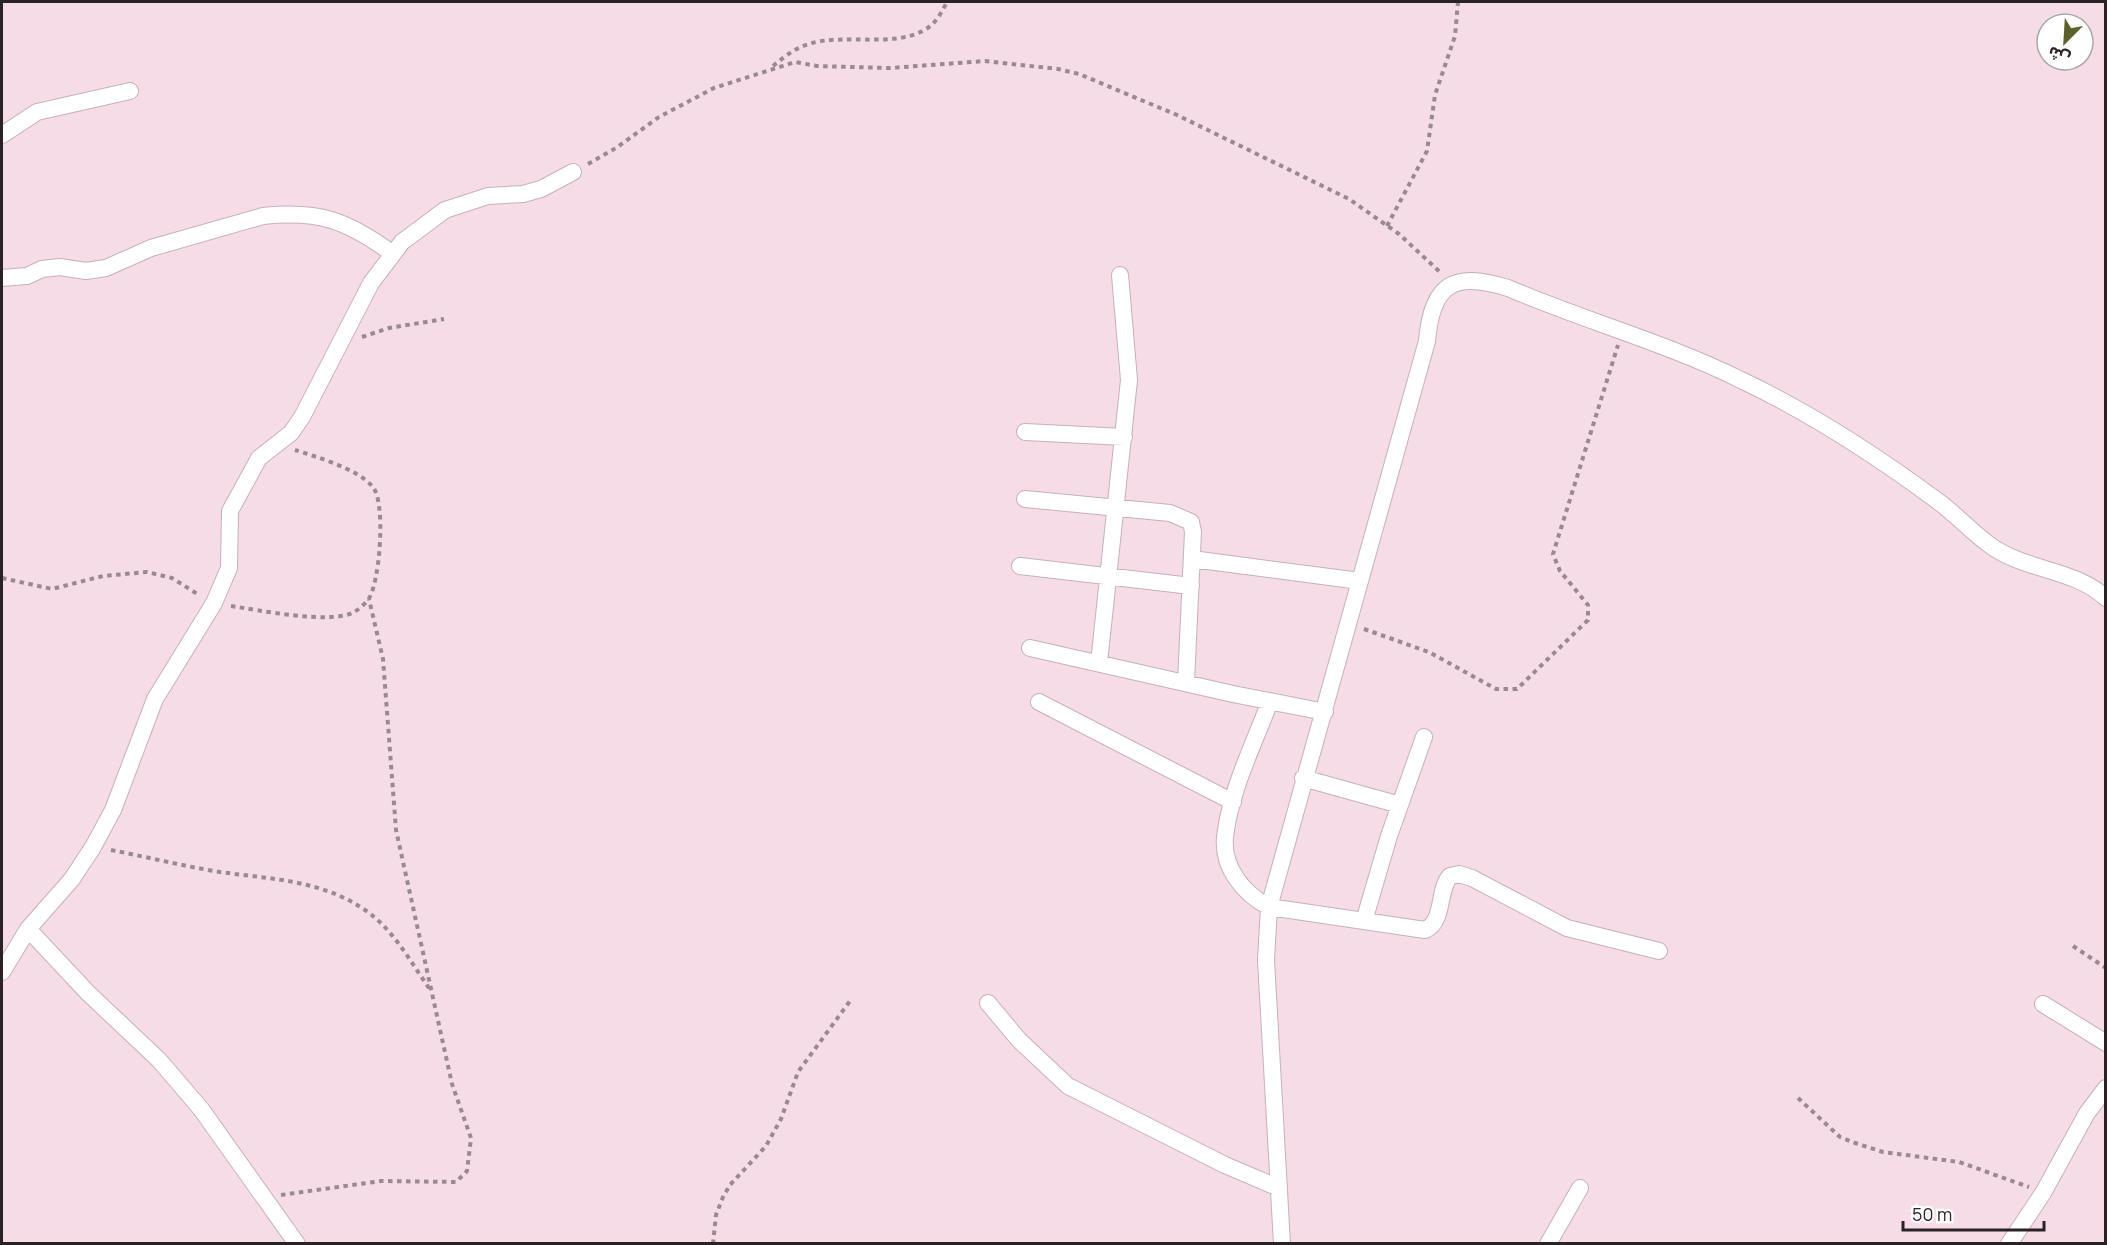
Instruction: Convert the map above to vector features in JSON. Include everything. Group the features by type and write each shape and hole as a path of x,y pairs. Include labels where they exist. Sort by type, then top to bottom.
{"street":[{"path":"2,135 38,112 130,91"},
{"path":"2,972 28,928 72,879 93,847 112,810 155,699 214,603 229,568 230,511 259,458 291,433 302,417 370,283 402,243 445,210 488,196 523,194 541,189 573,172"},
{"path":"2,278 27,276 42,269 60,267 86,271 105,268 151,248 263,216 280,214 340,221 367,235 393,254"},
{"path":"1099,663 1124,437 1128,369 1120,275"},
{"path":"1282,1244 1266,960 1269,907 1303,778 1325,712 1427,341 1429,315 1438,297 1452,284 1484,280 1740,379 1851,442 1941,503 1972,533 1996,549 2022,564 2081,581 2106,598"},
{"path":"1025,432 1124,437"},
{"path":"1025,499 1170,513 1191,522 1193,532 1186,682"},
{"path":"1192,559 1360,581"},
{"path":"1020,566 1191,586"},
{"path":"1030,648 1325,712"},
{"path":"1270,701 1233,802 1224,839 1227,858 1242,887 1250,897 1269,907 1425,930 1430,928 1438,914 1444,883 1450,876 1459,874 1490,886 1567,928 1659,951"},
{"path":"1039,702 1233,802"},
{"path":"1364,921 1424,737"},
{"path":"1303,778 1400,805"},
{"path":"28,928 88,993 159,1060 201,1109 266,1197 297,1244"},
{"path":"988,1003 1019,1040 1068,1086 1225,1165 1279,1188"},
{"path":"2043,1004 2106,1043"},
{"path":"2009,1244 2043,1193 2087,1113 2106,1088"},
{"path":"1548,1244 1580,1188"}],"path":[{"path":"770,68 795,49 810,43 830,40 865,41 924,31 938,19 947,2"},
{"path":"1387,226 1427,151 1435,95 1455,36 1458,2"},
{"path":"573,172 616,148 659,117 714,88 770,68 795,62 817,66 890,68 985,61 1058,69 1111,87 1177,115 1349,200 1387,226 1452,284"},
{"path":"337,348 372,332 444,319"},
{"path":"1349,624 1429,652 1496,688 1517,689 1588,620 1588,605 1560,571 1552,554 1623,332"},
{"path":"266,1197 381,1181 456,1182 465,1175 469,1166 471,1137 453,1084 430,990 396,830 383,659 369,599"},
{"path":"93,847 217,871 310,885 341,895 367,911 386,928 430,990"},
{"path":"2073,946 2106,968"},
{"path":"713,1244 716,1215 723,1197 730,1185 766,1146 781,1119 798,1072 850,1001"},
{"path":"1798,1098 1840,1137 1855,1143 1883,1152 1959,1162 1988,1170 2043,1193"}]}
